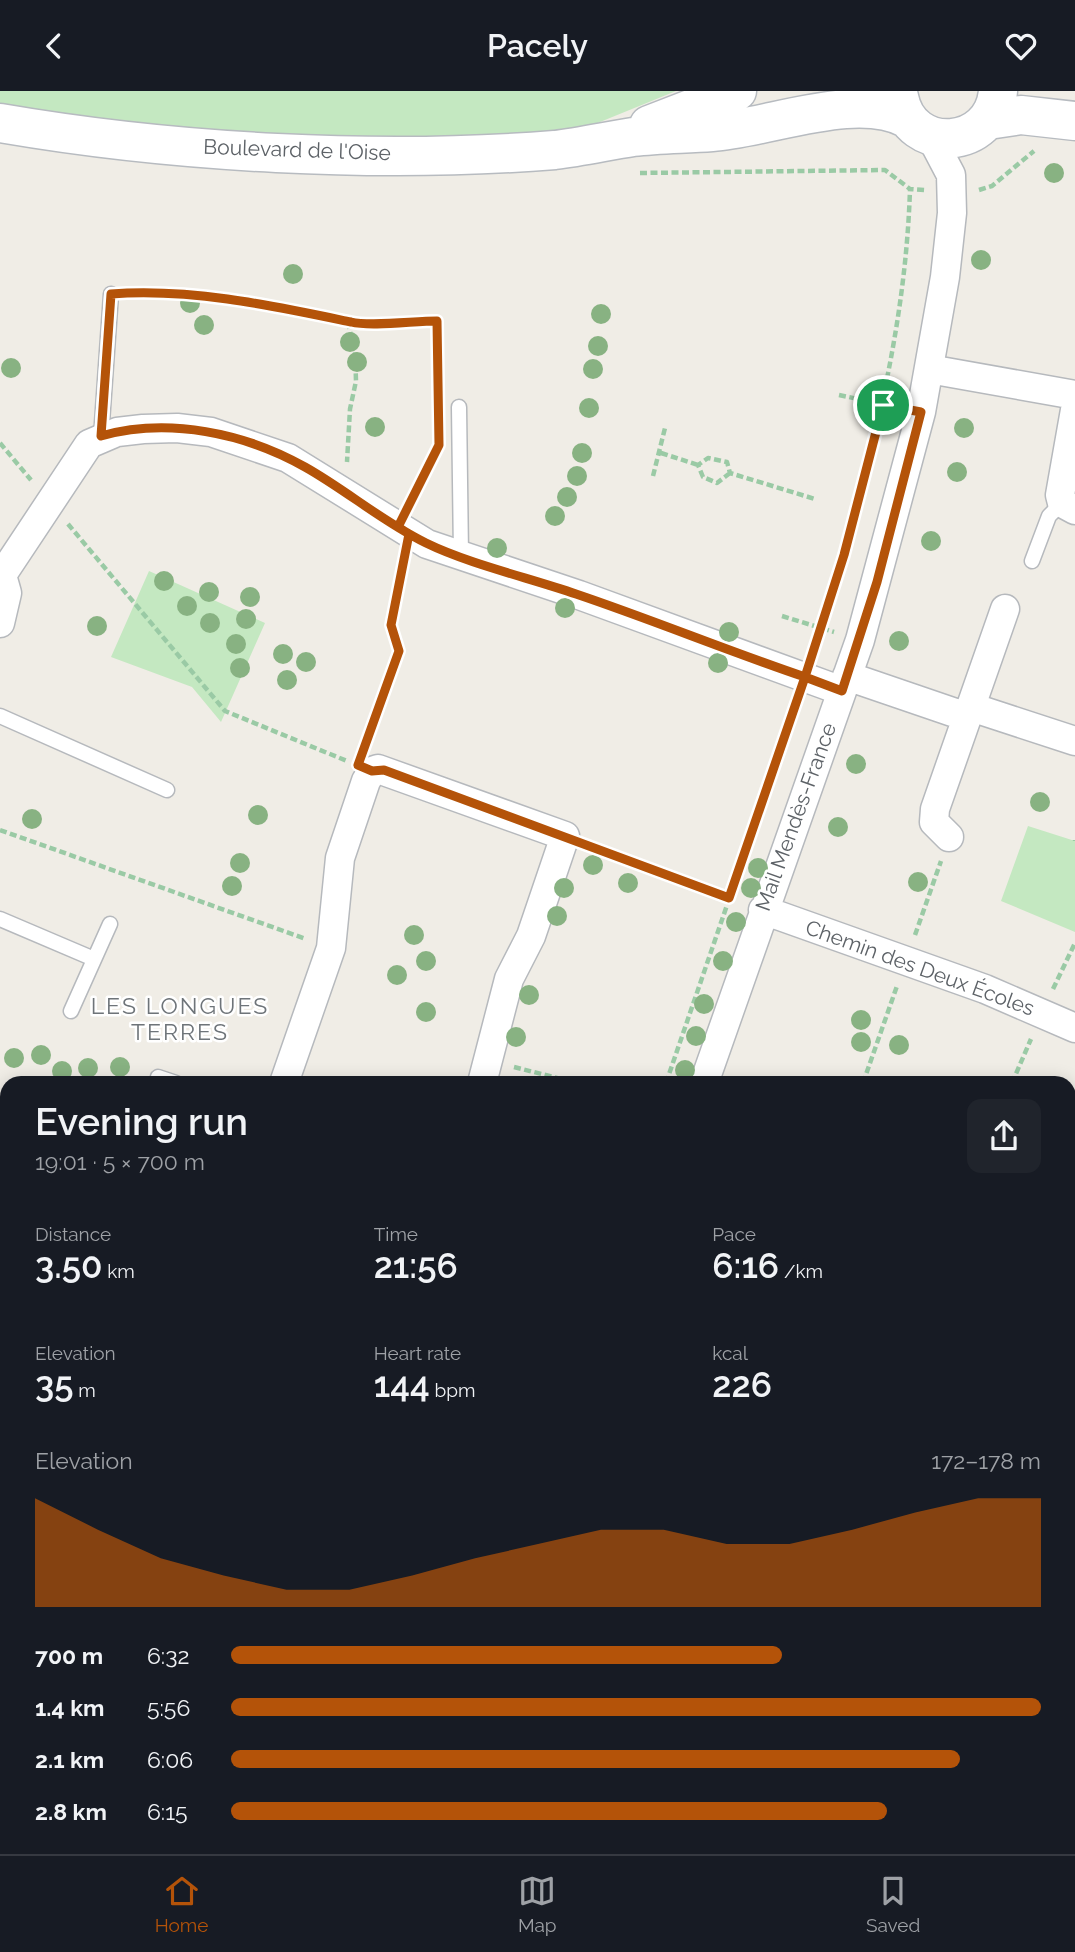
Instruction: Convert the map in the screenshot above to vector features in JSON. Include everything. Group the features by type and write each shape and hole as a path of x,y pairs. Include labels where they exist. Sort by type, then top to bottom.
{"main road":[{"name":"Boulevard de l'Oise","path":"594,145 737,91"},
{"name":"Boulevard de l'Oise","path":"0,123 116,139 269,151 408,155 545,150 594,145 634,137 737,130 810,111 844,106 879,108 913,116"},
{"path":"913,116 955,139 986,115 1021,115 1075,121"}],"street":[{"name":"Mail Mendès-France","path":"706,1076 751,906 860,639 921,412 962,186 958,160 986,115"},
{"name":"Mail Mendès-France","path":"913,116 946,159 962,186"},
{"path":"929,369 1075,395"},
{"path":"1069,507 1061,484 1075,410"},
{"path":"0,623 7,593 2,570 51,504 89,444 101,436 117,432 177,428 211,432 288,458 427,544 805,677 844,683 969,712 1075,741"},
{"path":"949,837 937,826 934,816 1005,609"},
{"path":"286,1076 331,948 340,858 366,781 365,768 384,770 565,836 531,936 509,979 484,1072"},
{"name":"Chemin des Deux Écoles","path":"751,906 985,989 1075,1028"}],"lane":[{"path":"101,436 111,294"},
{"path":"459,407 461,555"},
{"path":"1032,561 1049,516 1069,507"},
{"path":"0,716 167,790"},
{"path":"0,919 94,959"},
{"path":"71,1011 110,924"}],"path":[{"path":"962,186 992,186 1039,144"},
{"path":"668,1076 805,677 844,555 883,405 903,290 909,189 885,170 844,170"},
{"path":"111,294 158,291 243,299 347,322 437,321 438,404"},
{"path":"345,495 350,408 356,381 355,350 347,322"},
{"path":"839,395 921,412"},
{"path":"653,476 665,428"},
{"path":"0,443 225,711 365,768 399,651 391,625 404,530 439,445"},
{"path":"660,453 698,465 703,477 717,483 730,473"},
{"path":"698,465 708,458 727,462 730,473"},
{"path":"730,473 815,499"},
{"path":"782,616 860,639"},
{"path":"0,830 331,948"},
{"path":"565,836 751,906"},
{"path":"484,1072 518,1076"}],"green space":[{"path":"0,91 676,91 578,131 425,138 281,136 95,119 0,104"},
{"path":"149,571 265,623 221,722 192,687 111,657"},
{"path":"1028,826 1075,841 1075,932 1001,901"}],"district":[{"name":"LES LONGUES TERRES","path":"180,1019"}],"route":[{"path":"883,405 844,555 805,677 579,595 427,544 398,527 360,505 308,468 262,448 211,432 177,428 143,429 101,436 111,294 158,291 243,299 347,322 437,321 439,445 398,527 409,534 391,625 399,651 358,765 372,771 384,770 729,898 805,677 842,691 860,639 921,412 883,405"}]}
